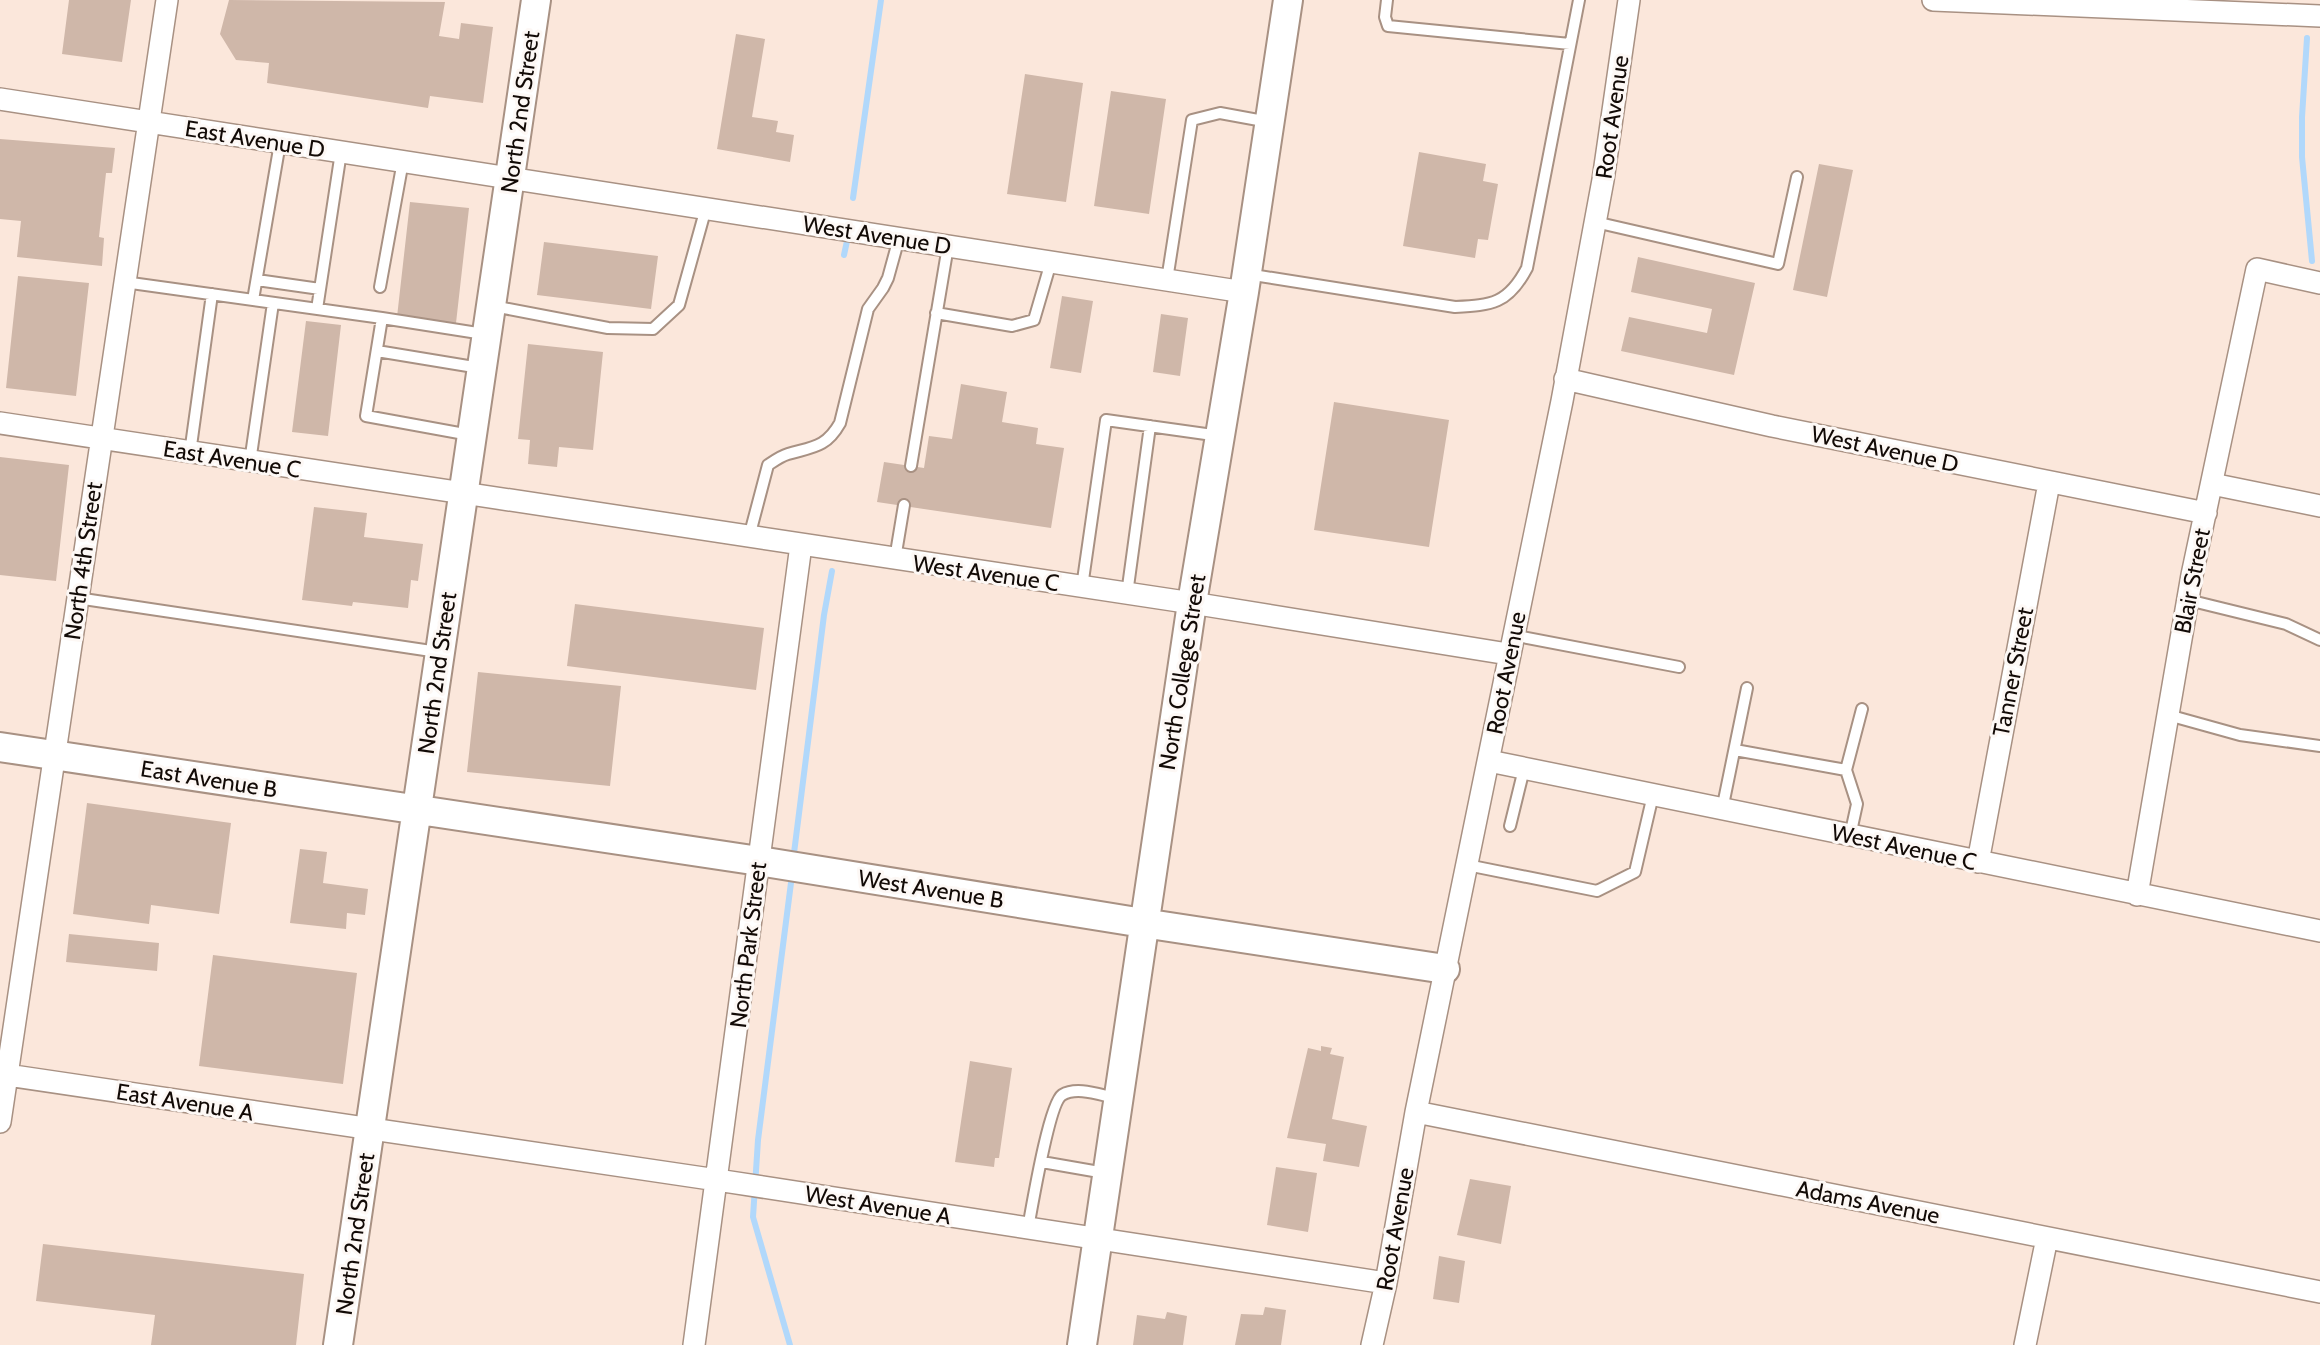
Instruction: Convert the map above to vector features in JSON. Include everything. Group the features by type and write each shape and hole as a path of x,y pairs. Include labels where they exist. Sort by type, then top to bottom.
{"street":[{"name":"North 4th Street","path":"0,1122 4,1075 167,0"},
{"name":"North 2nd Street","path":"338,1345 536,0"},
{"name":"North College Street","path":"1082,1345 1143,923 1245,283 1287,0"},
{"name":"Root Avenue","path":"1377,1344 1416,1112 1489,761 1595,222 1629,0"},
{"path":"1933,0 2320,16"},
{"name":"East Avenue D","path":"0,99 510,178"},
{"name":"West Avenue D","path":"510,178 1167,280 1245,283"},
{"name":"Blair Street","path":"2137,895 2188,600 2257,269 2320,283"},
{"name":"West Avenue D","path":"1565,379 1772,426 2206,513"},
{"name":"East Avenue C","path":"0,423 464,494"},
{"name":"Tanner Street","path":"1978,862 2049,483"},
{"path":"2211,484 2320,506"},
{"name":"West Avenue C","path":"464,494 1127,594 1510,645"},
{"name":"North Park Street","path":"694,1345 725,1181 766,862 801,545"},
{"name":"East Avenue B","path":"0,747 417,811"},
{"name":"West Avenue C","path":"1489,761 2320,931"},
{"name":"West Avenue B","path":"417,811 766,862 1445,969"},
{"name":"East Avenue A","path":"4,1075 370,1130"},
{"name":"Adams Avenue","path":"1416,1112 2320,1292"},
{"name":"West Avenue A","path":"370,1130 725,1181 1386,1283"},
{"path":"2025,1345 2047,1238"}],"lane":[{"path":"1387,0 1385,17 1388,26 1570,44"},
{"path":"1245,283 1455,307 1490,304 1506,296 1519,284 1527,268 1579,0"},
{"path":"1167,280 1192,120 1220,113 1269,122"},
{"path":"253,300 279,142"},
{"path":"317,309 341,152"},
{"path":"380,287 403,161"},
{"path":"1595,222 1778,264 1797,177"},
{"path":"492,305 608,328 653,329 679,305 706,208"},
{"path":"749,537 768,465 785,454 813,449 833,436 840,423 868,309 883,288 899,238"},
{"path":"911,466 948,246"},
{"path":"936,313 1012,327 1034,320 1051,262"},
{"path":"257,279 320,289"},
{"path":"124,282 487,335"},
{"path":"190,453 212,294"},
{"path":"250,462 273,303"},
{"path":"382,318 366,416 472,436"},
{"path":"377,351 482,369"},
{"path":"1082,587 1106,420 1220,436"},
{"path":"1127,594 1150,426"},
{"path":"895,559 904,505"},
{"path":"77,598 440,652"},
{"path":"2188,600 2286,624 2320,640"},
{"path":"1510,645 1679,667"},
{"path":"1722,810 1747,688"},
{"path":"1850,836 1857,804 1846,770 1862,709"},
{"path":"2168,715 2241,735 2320,746"},
{"path":"1735,750 1846,770"},
{"path":"1510,826 1524,769"},
{"path":"1467,865 1597,891 1635,873 1653,795"},
{"path":"1028,1228 1055,1104 1060,1096 1069,1092 1087,1092 1119,1099"},
{"path":"1042,1162 1108,1173"}],"building":[{"path":"69,0 131,0 122,62 62,54"},
{"path":"229,0 445,2 439,36 459,39 461,23 493,27 483,103 430,96 428,108 267,83 269,63 236,60 220,34"},
{"path":"736,34 765,39 752,117 778,121 776,132 794,135 790,162 717,149"},
{"path":"1025,74 1083,83 1066,202 1007,194"},
{"path":"1111,91 1166,99 1149,214 1094,206"},
{"path":"0,139 115,148 112,173 106,173 99,237 104,238 102,266 17,257 21,221 0,219"},
{"path":"1419,152 1486,164 1483,181 1498,184 1488,240 1478,239 1475,258 1403,246"},
{"path":"1819,164 1853,170 1827,297 1793,290"},
{"path":"410,202 469,208 456,323 397,317"},
{"path":"544,242 658,256 651,309 537,295"},
{"path":"1638,257 1755,283 1734,375 1621,351 1629,317 1707,333 1712,309 1631,292"},
{"path":"18,276 89,283 76,396 6,388"},
{"path":"1062,296 1093,301 1081,373 1050,368"},
{"path":"1161,314 1188,318 1180,376 1153,372"},
{"path":"306,321 341,325 328,436 292,432"},
{"path":"528,344 603,352 593,450 559,447 557,467 528,464 530,440 518,439"},
{"path":"961,384 1007,392 1002,422 1038,428 1036,444 1064,448 1051,528 877,502 884,462 924,468 929,436 952,439"},
{"path":"1334,402 1449,420 1429,547 1314,530"},
{"path":"0,457 69,465 56,581 0,575"},
{"path":"314,507 367,513 364,537 423,544 418,581 411,580 408,608 353,602 352,606 302,600"},
{"path":"575,604 764,628 756,690 567,666"},
{"path":"478,672 621,686 610,786 467,772"},
{"path":"87,803 231,823 219,914 151,905 149,924 73,914"},
{"path":"300,849 327,852 323,883 368,889 365,915 347,913 346,929 290,923"},
{"path":"69,934 159,943 157,971 66,962"},
{"path":"213,955 357,973 343,1084 199,1066"},
{"path":"1321,1046 1332,1048 1330,1054 1344,1057 1332,1119 1367,1126 1359,1167 1323,1161 1326,1144 1287,1138 1308,1048 1321,1051"},
{"path":"970,1061 1012,1068 999,1158 995,1158 994,1167 955,1162"},
{"path":"1276,1167 1317,1173 1308,1232 1267,1225"},
{"path":"1470,1179 1511,1186 1501,1244 1457,1235"},
{"path":"43,1244 304,1274 296,1345 151,1345 155,1315 36,1301"},
{"path":"1439,1256 1465,1261 1459,1303 1433,1299"},
{"path":"1265,1307 1286,1310 1281,1345 1235,1345 1241,1314 1263,1315"},
{"path":"1167,1312 1187,1316 1183,1345 1133,1345 1137,1315 1165,1319"}],"waterway":[{"path":"853,198 881,0"},
{"path":"2307,38 2302,157 2312,261"},
{"path":"844,255 847,241"},
{"path":"793,861 832,571"},
{"path":"790,1345 753,1217 758,1140 792,875"}]}
